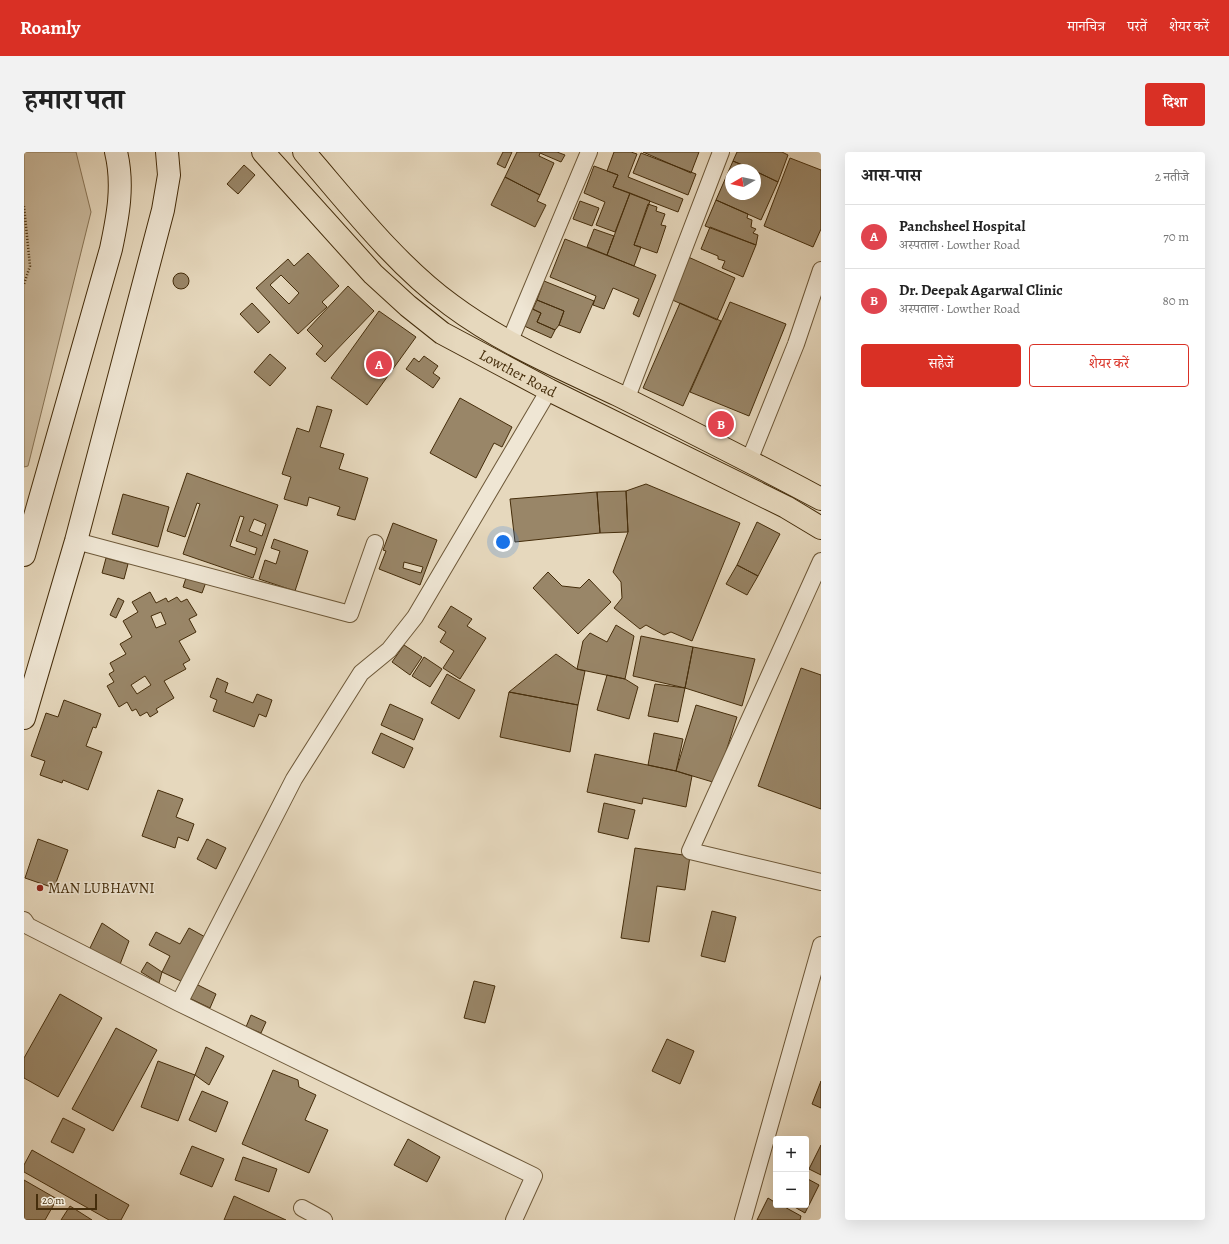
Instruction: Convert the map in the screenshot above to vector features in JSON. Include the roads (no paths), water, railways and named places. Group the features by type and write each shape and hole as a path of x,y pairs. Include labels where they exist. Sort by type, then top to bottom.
{"main road":[{"name":"Lowther Road","path":"263,152 373,274 408,306 442,333 549,390 786,507 821,528"},
{"name":"Lowther Road","path":"304,152 372,232 422,282 451,305 509,343 749,460 821,499"}],"street":[{"path":"24,555 111,249 119,209 120,166 116,152"},
{"path":"24,718 76,541 163,210 169,175 167,152"},
{"path":"509,343 589,152"},
{"path":"626,400 721,152"},
{"path":"749,460 796,344 821,270"},
{"path":"179,1004 294,779 362,673 389,650 416,616 549,390"},
{"path":"76,541 350,614 375,543"},
{"path":"821,561 690,852 821,882"},
{"path":"24,920 28,926 179,1004 534,1176 514,1220"},
{"path":"743,1220 821,945"},
{"path":"302,1208 324,1220"}],"place":[{"name":"Panchsheel Hospital","path":"379,364"},
{"name":"Dr. Deepak Agarwal Clinic","path":"721,424"},
{"name":"MAN LUBHAVNI","path":"40,888"}]}
